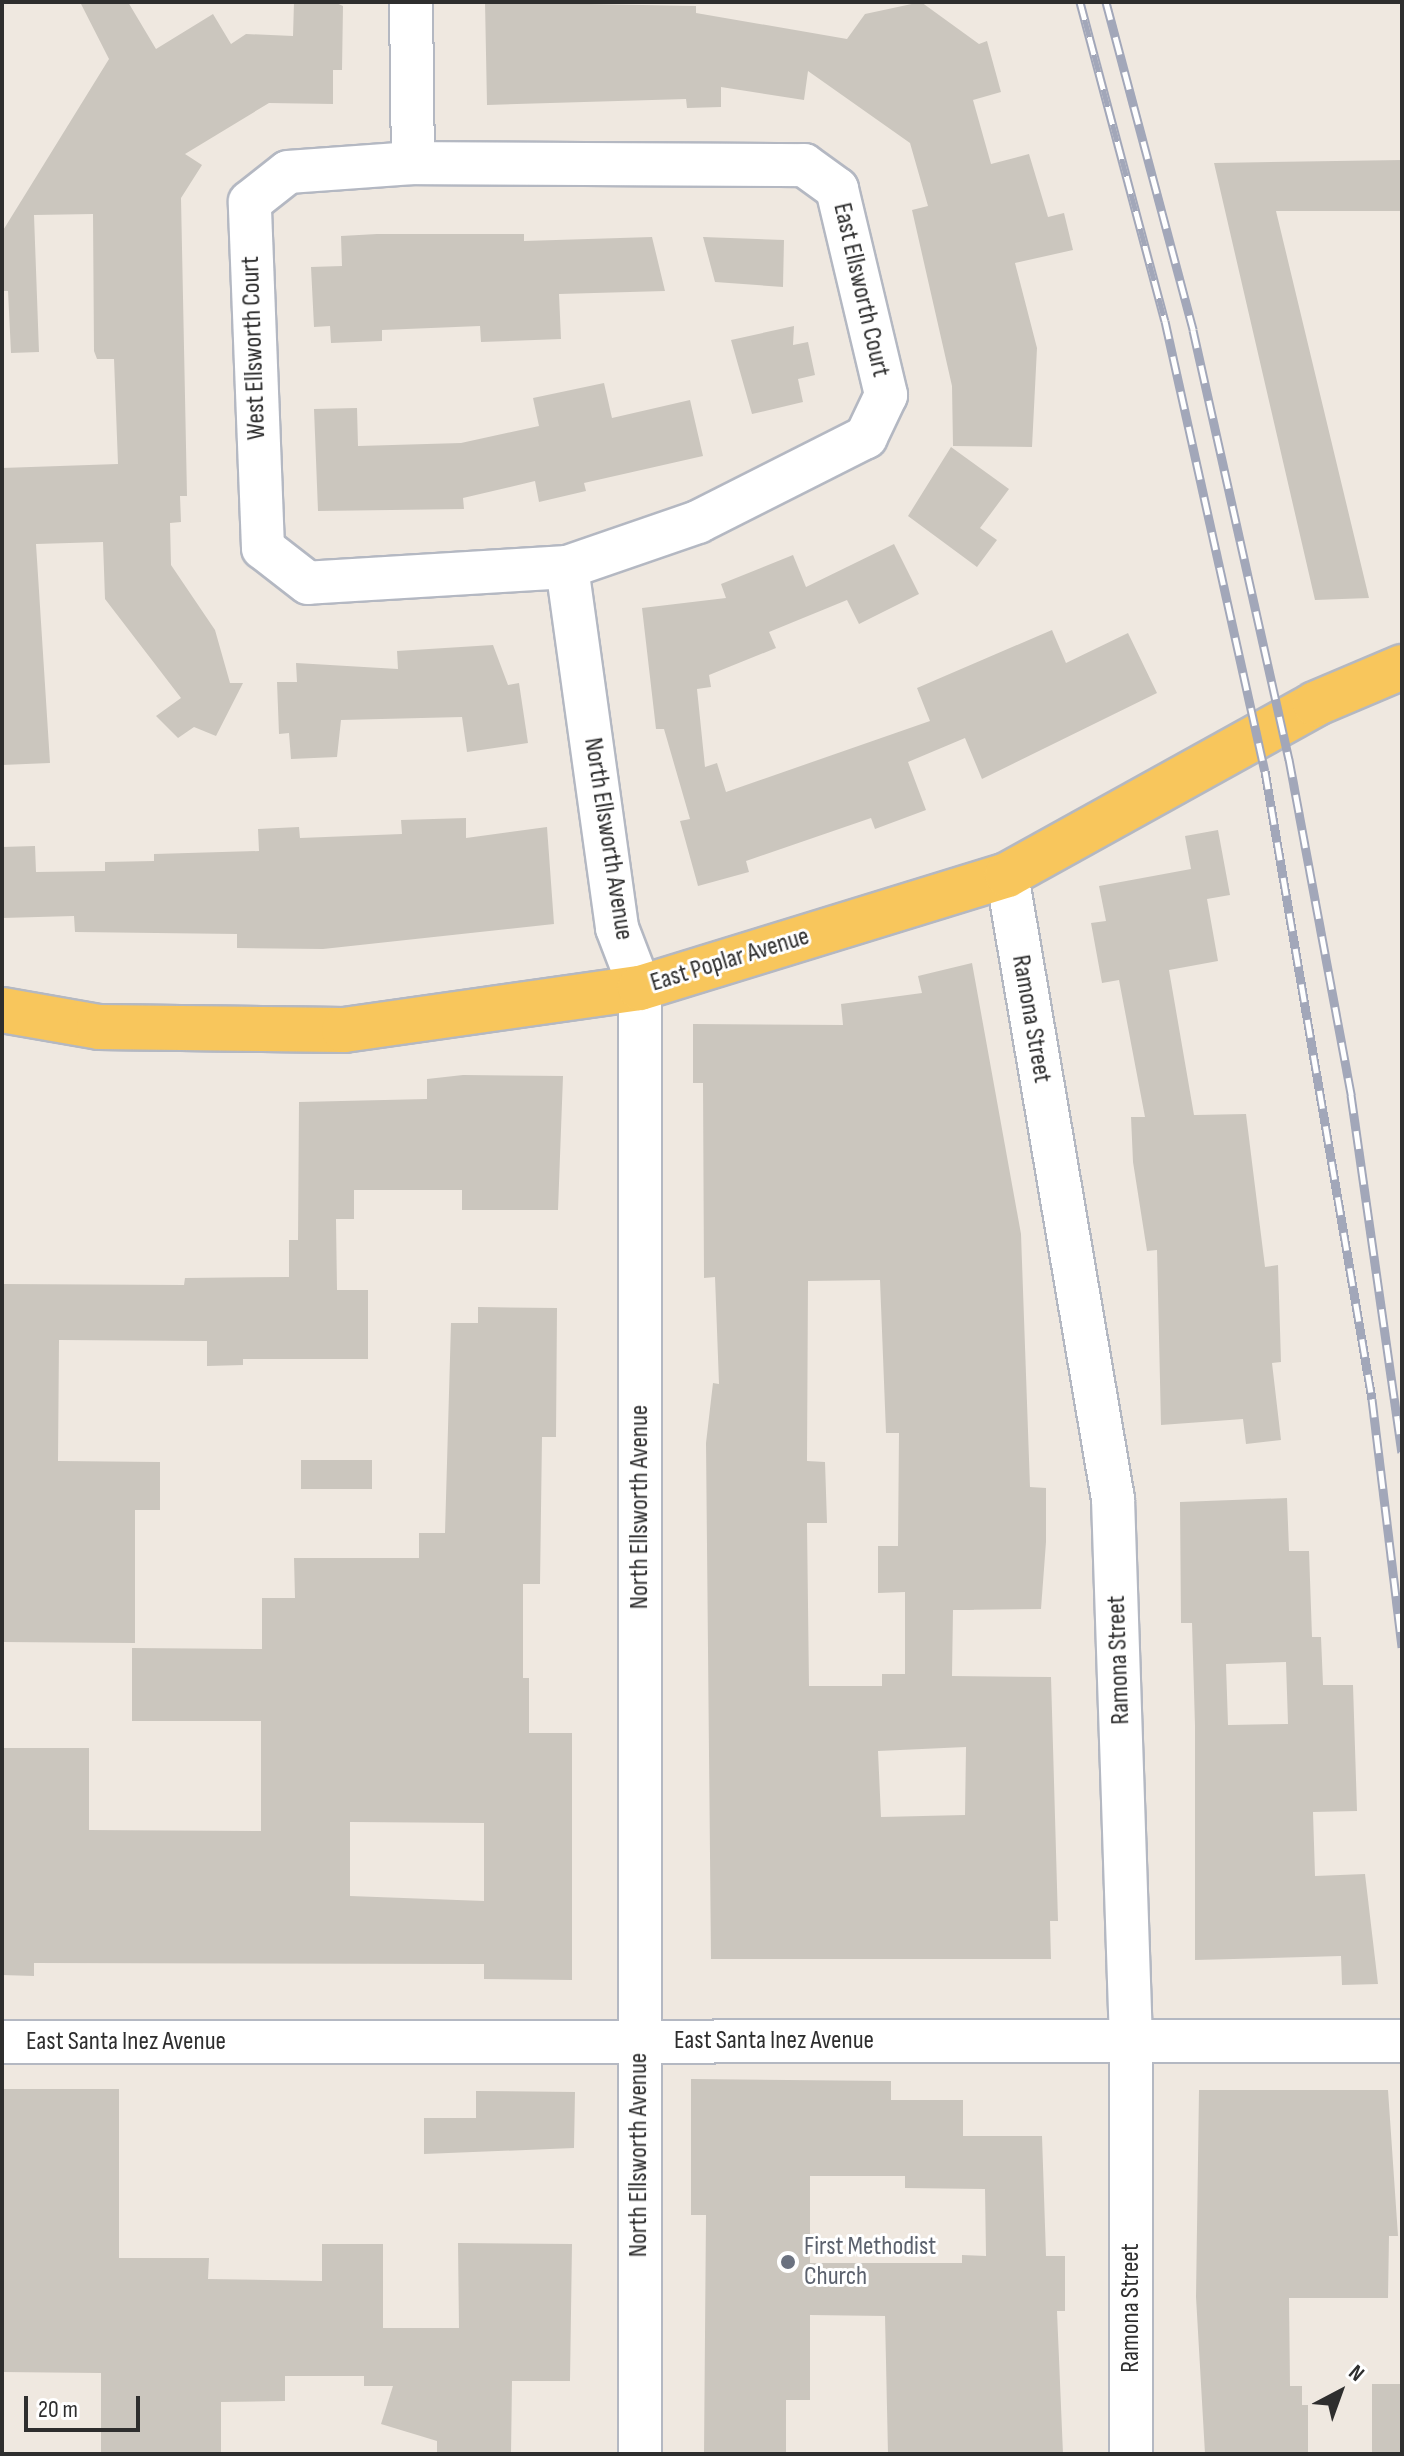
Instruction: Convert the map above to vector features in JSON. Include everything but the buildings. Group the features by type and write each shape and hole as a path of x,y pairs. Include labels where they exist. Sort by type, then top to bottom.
{"main road":[{"name":"East Poplar Avenue","path":"2,1010 99,1027 344,1030 640,988 1007,875 1315,704 1402,667"}],"street":[{"path":"411,2 413,163"},
{"name":"West Ellsworth Court","path":"567,567 308,583 263,548 250,202 288,172 413,163 610,165"},
{"name":"East Ellsworth Court","path":"567,567 698,522 866,437 886,395 837,189 804,165 610,165"},
{"name":"North Ellsworth Avenue","path":"567,567 617,928 640,988 640,2454"},
{"name":"Ramona Street","path":"1007,875 1113,1499 1131,2041 1131,2454"},
{"name":"East Santa Inez Avenue","path":"2,2042 1402,2041"}],"railway":[{"path":"1080,2 1165,321 1265,771 1372,1399 1402,1647"},
{"path":"1106,2 1193,330 1289,759 1351,1095 1402,1452"}],"place":[{"name":"First Methodist Church","path":"788,2262"}]}
